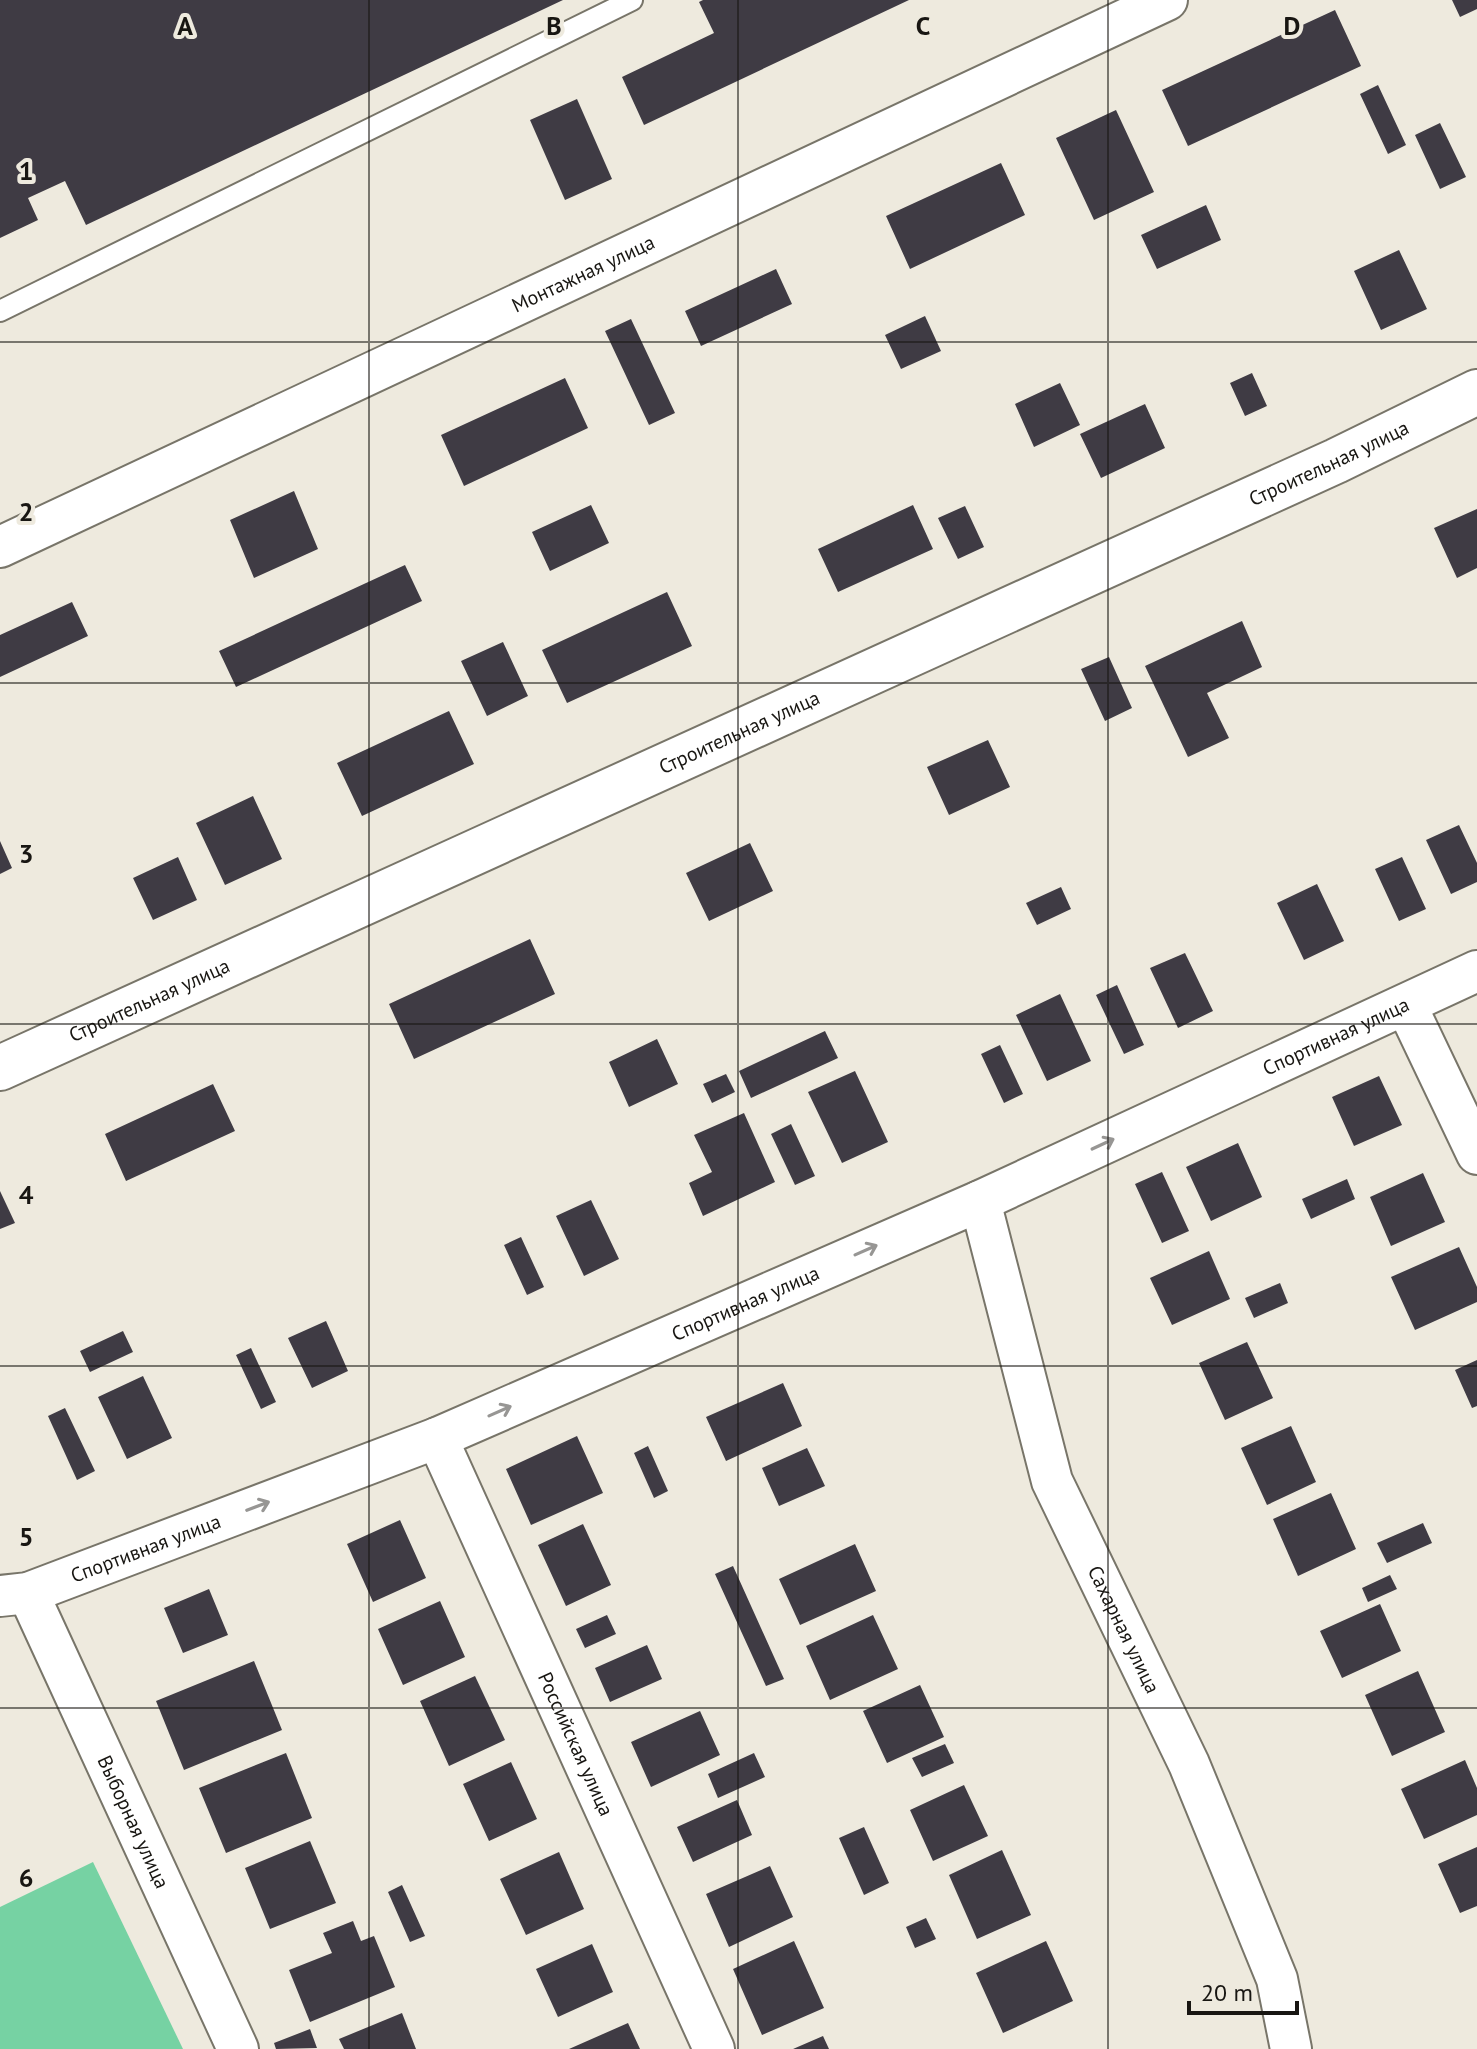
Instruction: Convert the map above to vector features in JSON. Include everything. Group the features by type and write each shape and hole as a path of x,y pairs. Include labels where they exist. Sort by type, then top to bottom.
{"street":[{"name":"Монтажная улица","path":"0,547 1167,0"},
{"name":"Строительная улица","path":"0,1068 1336,461 1477,392"},
{"name":"Спортивная улица","path":"14,1594 437,1438 980,1201 1477,971"},
{"path":"1406,1005 1477,1154"},
{"name":"Сахарная улица","path":"980,1201 1052,1481 1195,1778 1277,1979 1291,2049"},
{"name":"Российская улица","path":"437,1438 714,2049"},
{"name":"Выборная улица","path":"14,1594 238,2049"}],"lane":[{"path":"0,311 632,0"}],"green space":[{"path":"93,1862 183,2049 0,2049 0,1907"}],"building":[{"path":"0,0 563,0 86,225 65,181 28,198 38,220 0,238"},
{"path":"909,0 644,125 622,77 714,33 699,2"},
{"path":"1452,0 1477,0 1477,9 1460,17"},
{"path":"1335,10 1361,66 1188,146 1162,90"},
{"path":"1378,85 1406,145 1388,154 1360,94"},
{"path":"577,99 612,179 565,200 530,120"},
{"path":"1116,110 1154,192 1094,220 1056,138"},
{"path":"1440,123 1466,177 1440,189 1415,135"},
{"path":"1001,163 1025,215 910,269 886,216"},
{"path":"1206,205 1221,240 1157,269 1141,235"},
{"path":"1399,250 1427,309 1381,330 1354,271"},
{"path":"776,269 792,304 701,346 685,311"},
{"path":"925,316 941,351 901,369 885,335"},
{"path":"631,319 675,413 649,425 605,331"},
{"path":"1252,373 1267,406 1245,416 1230,383"},
{"path":"565,378 588,428 464,486 441,435"},
{"path":"1060,383 1080,425 1034,447 1015,404"},
{"path":"1145,404 1165,448 1101,478 1080,434"},
{"path":"294,491 318,549 254,578 230,520"},
{"path":"591,505 609,543 550,571 532,532"},
{"path":"913,505 933,549 838,592 818,549"},
{"path":"965,506 984,547 958,559 938,518"},
{"path":"1477,509 1477,568 1457,578 1434,528"},
{"path":"405,565 422,601 236,687 219,651"},
{"path":"667,592 692,646 567,703 542,650"},
{"path":"72,602 88,636 0,677 0,635"},
{"path":"1242,621 1262,667 1207,693 1229,738 1188,757 1145,666"},
{"path":"503,642 528,696 487,716 461,661"},
{"path":"1109,657 1132,708 1105,721 1081,669"},
{"path":"449,711 474,764 362,816 337,763"},
{"path":"988,740 1010,787 949,815 927,767"},
{"path":"253,796 282,859 225,885 196,823"},
{"path":"1459,825 1477,863 1477,882 1451,894 1426,840"},
{"path":"0,841 12,868 0,874"},
{"path":"750,843 773,891 709,921 686,873"},
{"path":"178,857 197,900 153,920 133,878"},
{"path":"1402,857 1426,909 1399,921 1375,869"},
{"path":"1317,884 1344,941 1304,960 1277,903"},
{"path":"1061,887 1071,909 1037,925 1026,903"},
{"path":"530,939 555,994 414,1059 389,1004"},
{"path":"1185,953 1213,1011 1178,1028 1150,968"},
{"path":"1117,985 1144,1045 1124,1054 1096,995"},
{"path":"1060,994 1091,1061 1047,1081 1016,1015"},
{"path":"825,1031 838,1058 751,1098 739,1071"},
{"path":"657,1039 678,1084 629,1107 609,1062"},
{"path":"1000,1045 1023,1094 1004,1103 981,1054"},
{"path":"855,1071 888,1142 842,1163 808,1092"},
{"path":"726,1074 735,1092 712,1103 703,1084"},
{"path":"1379,1076 1402,1125 1354,1146 1332,1097"},
{"path":"213,1084 235,1131 126,1181 105,1134"},
{"path":"744,1113 775,1182 703,1216 689,1183 712,1172 694,1135"},
{"path":"791,1124 815,1176 795,1185 771,1134"},
{"path":"1238,1143 1262,1197 1211,1221 1186,1167"},
{"path":"1162,1172 1189,1231 1162,1243 1135,1184"},
{"path":"1423,1173 1445,1222 1391,1246 1370,1197"},
{"path":"1347,1179 1355,1199 1311,1219 1302,1199"},
{"path":"0,1191 15,1223 0,1229"},
{"path":"591,1200 619,1259 584,1276 556,1216"},
{"path":"521,1237 544,1287 527,1295 504,1245"},
{"path":"1459,1247 1477,1287 1477,1302 1415,1330 1391,1277"},
{"path":"1209,1251 1230,1299 1172,1325 1150,1278"},
{"path":"1280,1283 1288,1303 1254,1318 1245,1298"},
{"path":"326,1321 348,1371 312,1388 288,1338"},
{"path":"123,1331 133,1352 90,1372 80,1351"},
{"path":"1247,1342 1273,1398 1225,1420 1199,1363"},
{"path":"251,1348 276,1402 261,1409 236,1355"},
{"path":"1477,1360 1477,1406 1472,1408 1455,1370"},
{"path":"143,1376 172,1438 127,1459 98,1397"},
{"path":"783,1383 802,1426 726,1461 706,1417"},
{"path":"65,1408 95,1471 77,1480 48,1416"},
{"path":"1291,1426 1316,1482 1267,1505 1241,1448"},
{"path":"577,1436 603,1493 531,1525 506,1469"},
{"path":"648,1446 668,1491 654,1498 634,1453"},
{"path":"807,1448 825,1486 779,1506 762,1468"},
{"path":"1331,1493 1356,1549 1298,1576 1273,1519"},
{"path":"400,1520 426,1578 373,1602 347,1544"},
{"path":"1423,1523 1432,1543 1387,1563 1377,1543"},
{"path":"583,1524 611,1585 566,1606 538,1545"},
{"path":"855,1544 876,1591 800,1625 779,1579"},
{"path":"733,1566 784,1679 766,1686 715,1574"},
{"path":"1390,1575 1397,1589 1368,1602 1362,1588"},
{"path":"209,1589 228,1635 183,1653 164,1608"},
{"path":"440,1601 465,1657 403,1685 378,1629"},
{"path":"1380,1604 1401,1651 1342,1678 1320,1631"},
{"path":"607,1615 616,1634 585,1648 576,1629"},
{"path":"873,1615 898,1669 830,1700 806,1646"},
{"path":"647,1645 662,1679 610,1702 595,1668"},
{"path":"254,1661 282,1730 184,1770 156,1701"},
{"path":"1418,1671 1445,1732 1392,1756 1365,1695"},
{"path":"475,1676 505,1740 449,1766 420,1701"},
{"path":"920,1685 944,1737 887,1763 863,1711"},
{"path":"700,1711 720,1755 651,1787 631,1742"},
{"path":"945,1744 954,1763 922,1777 912,1758"},
{"path":"286,1753 312,1818 226,1853 199,1788"},
{"path":"754,1753 765,1777 718,1798 708,1774"},
{"path":"1465,1760 1477,1788 1477,1815 1424,1839 1401,1789"},
{"path":"511,1762 537,1819 489,1841 463,1784"},
{"path":"964,1785 988,1836 933,1861 910,1810"},
{"path":"737,1800 752,1835 693,1862 677,1827"},
{"path":"864,1827 889,1883 864,1895 839,1838"},
{"path":"310,1841 336,1903 270,1929 245,1868"},
{"path":"1477,1847 1477,1906 1460,1913 1438,1864"},
{"path":"1002,1850 1031,1915 977,1939 949,1875"},
{"path":"559,1852 584,1909 526,1935 500,1879"},
{"path":"770,1866 793,1917 729,1947 706,1894"},
{"path":"402,1885 425,1936 410,1942 388,1892"},
{"path":"926,1918 936,1939 915,1948 906,1927"},
{"path":"353,1921 361,1941 374,1936 395,1987 310,2022 289,1970 332,1953 323,1933"},
{"path":"794,1941 824,2008 762,2035 733,1969"},
{"path":"1046,1941 1073,2001 1003,2033 976,1973"},
{"path":"592,1944 613,1992 558,2017 536,1969"},
{"path":"402,2013 416,2049 344,2049 339,2039"},
{"path":"628,2023 640,2049 569,2049"},
{"path":"310,2029 317,2048 276,2049 274,2043"},
{"path":"823,2036 829,2049 793,2049"}]}
